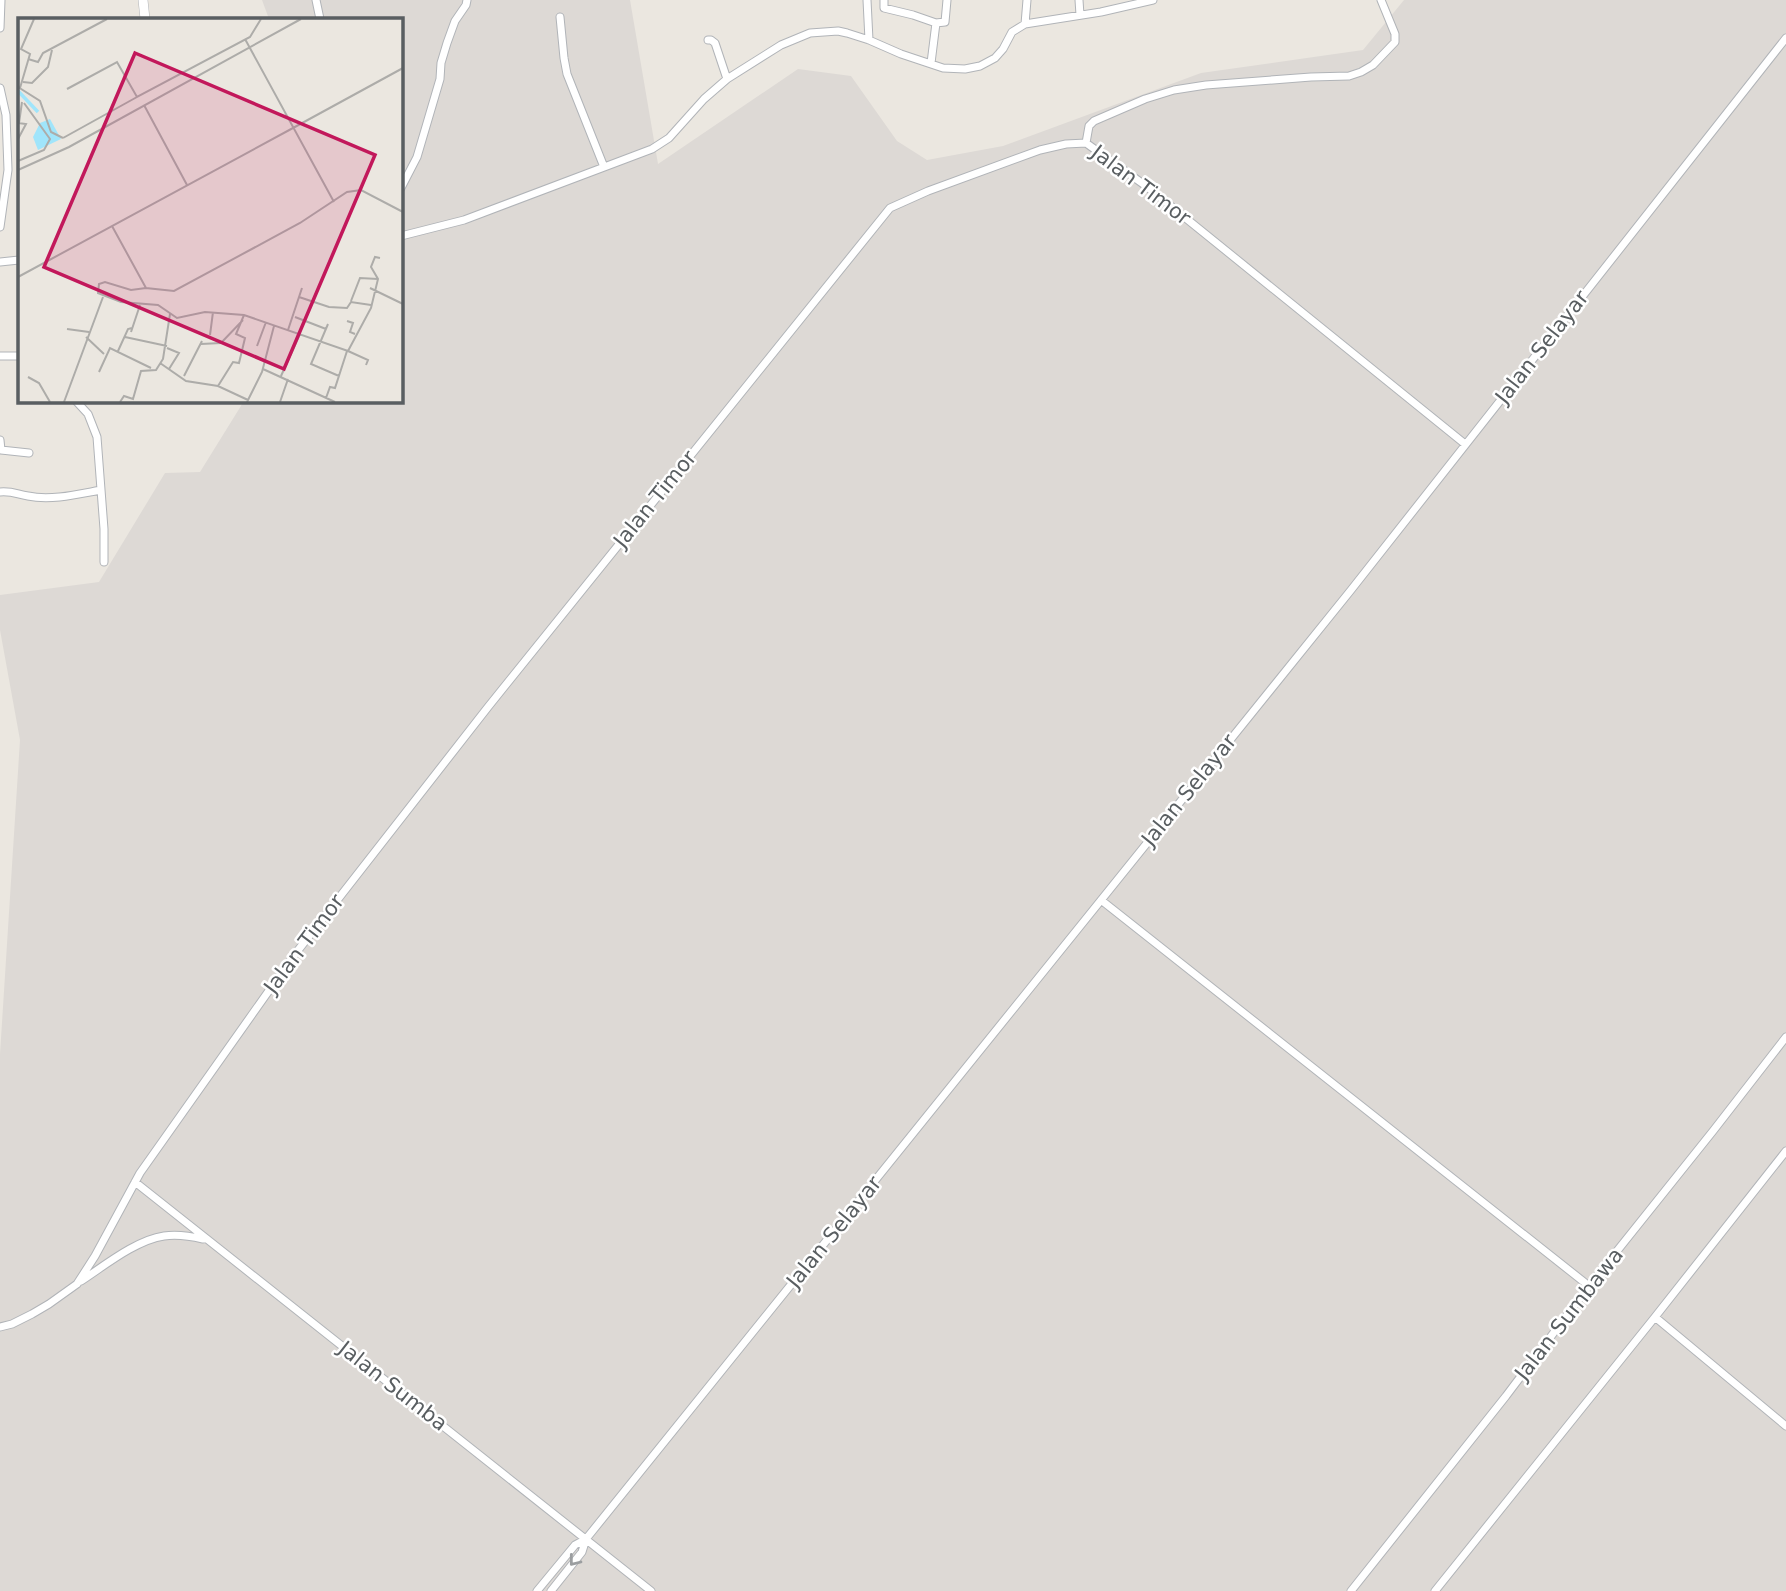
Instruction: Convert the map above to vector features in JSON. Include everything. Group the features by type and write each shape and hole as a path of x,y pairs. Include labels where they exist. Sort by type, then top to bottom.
{"street":[{"path":"0,28 1,0"},
{"path":"143,0 145,18"},
{"path":"316,0 320,18"},
{"path":"402,186 417,157 441,76 441,63 447,43 467,0"},
{"path":"867,0 869,40"},
{"path":"884,0 884,8 936,23 945,22 947,0"},
{"path":"1024,24 1027,0"},
{"path":"1079,0 1080,15"},
{"path":"402,236 464,220 652,149 669,138 704,99 727,79 781,45 810,33 838,32 869,40 943,68 975,68 985,64 1003,49 1012,32 1024,24 1153,0"},
{"path":"1087,143 1089,126 1094,121 1174,90 1206,85 1349,76 1361,72 1373,65 1395,42 1395,34 1381,0"},
{"path":"560,18 568,74 604,167"},
{"path":"931,62 936,23"},
{"name":"Jalan Selayar","path":"551,1591 582,1552 586,1539 1351,590 1786,38"},
{"path":"708,40 715,43 727,79"},
{"path":"0,88 6,115 8,170 0,228"},
{"name":"Jalan Timor","path":"0,1328 32,1314 77,1284 135,1182 208,1074 292,958 497,696 890,208 906,199 1040,150 1066,144 1087,143 1146,186 1465,444"},
{"path":"0,262 18,260"},
{"path":"0,356 18,356"},
{"path":"77,402 89,414 97,437 104,562"},
{"path":"0,440 1,450 29,453"},
{"path":"0,492 64,497 102,490"},
{"path":"1101,900 1589,1286"},
{"name":"Jalan Sumbawa","path":"1351,1591 1786,1037"},
{"path":"1435,1591 1786,1151"},
{"name":"Jalan Sumba","path":"135,1182 651,1591"},
{"path":"77,1284 147,1241 174,1235 207,1240"},
{"path":"1655,1317 1786,1426"},
{"name":"Jalan Selayar","path":"537,1591 575,1545 586,1539"}],"shaded area":[{"path":"262,0 630,0 658,164 798,69 851,76 897,141 927,160 1003,146 1201,73 1363,50 1404,0 1786,0 1786,1591 0,1591 0,1054 20,740 0,630 0,595 99,582 165,473 200,472 243,402 402,402 402,18 269,18"}]}
